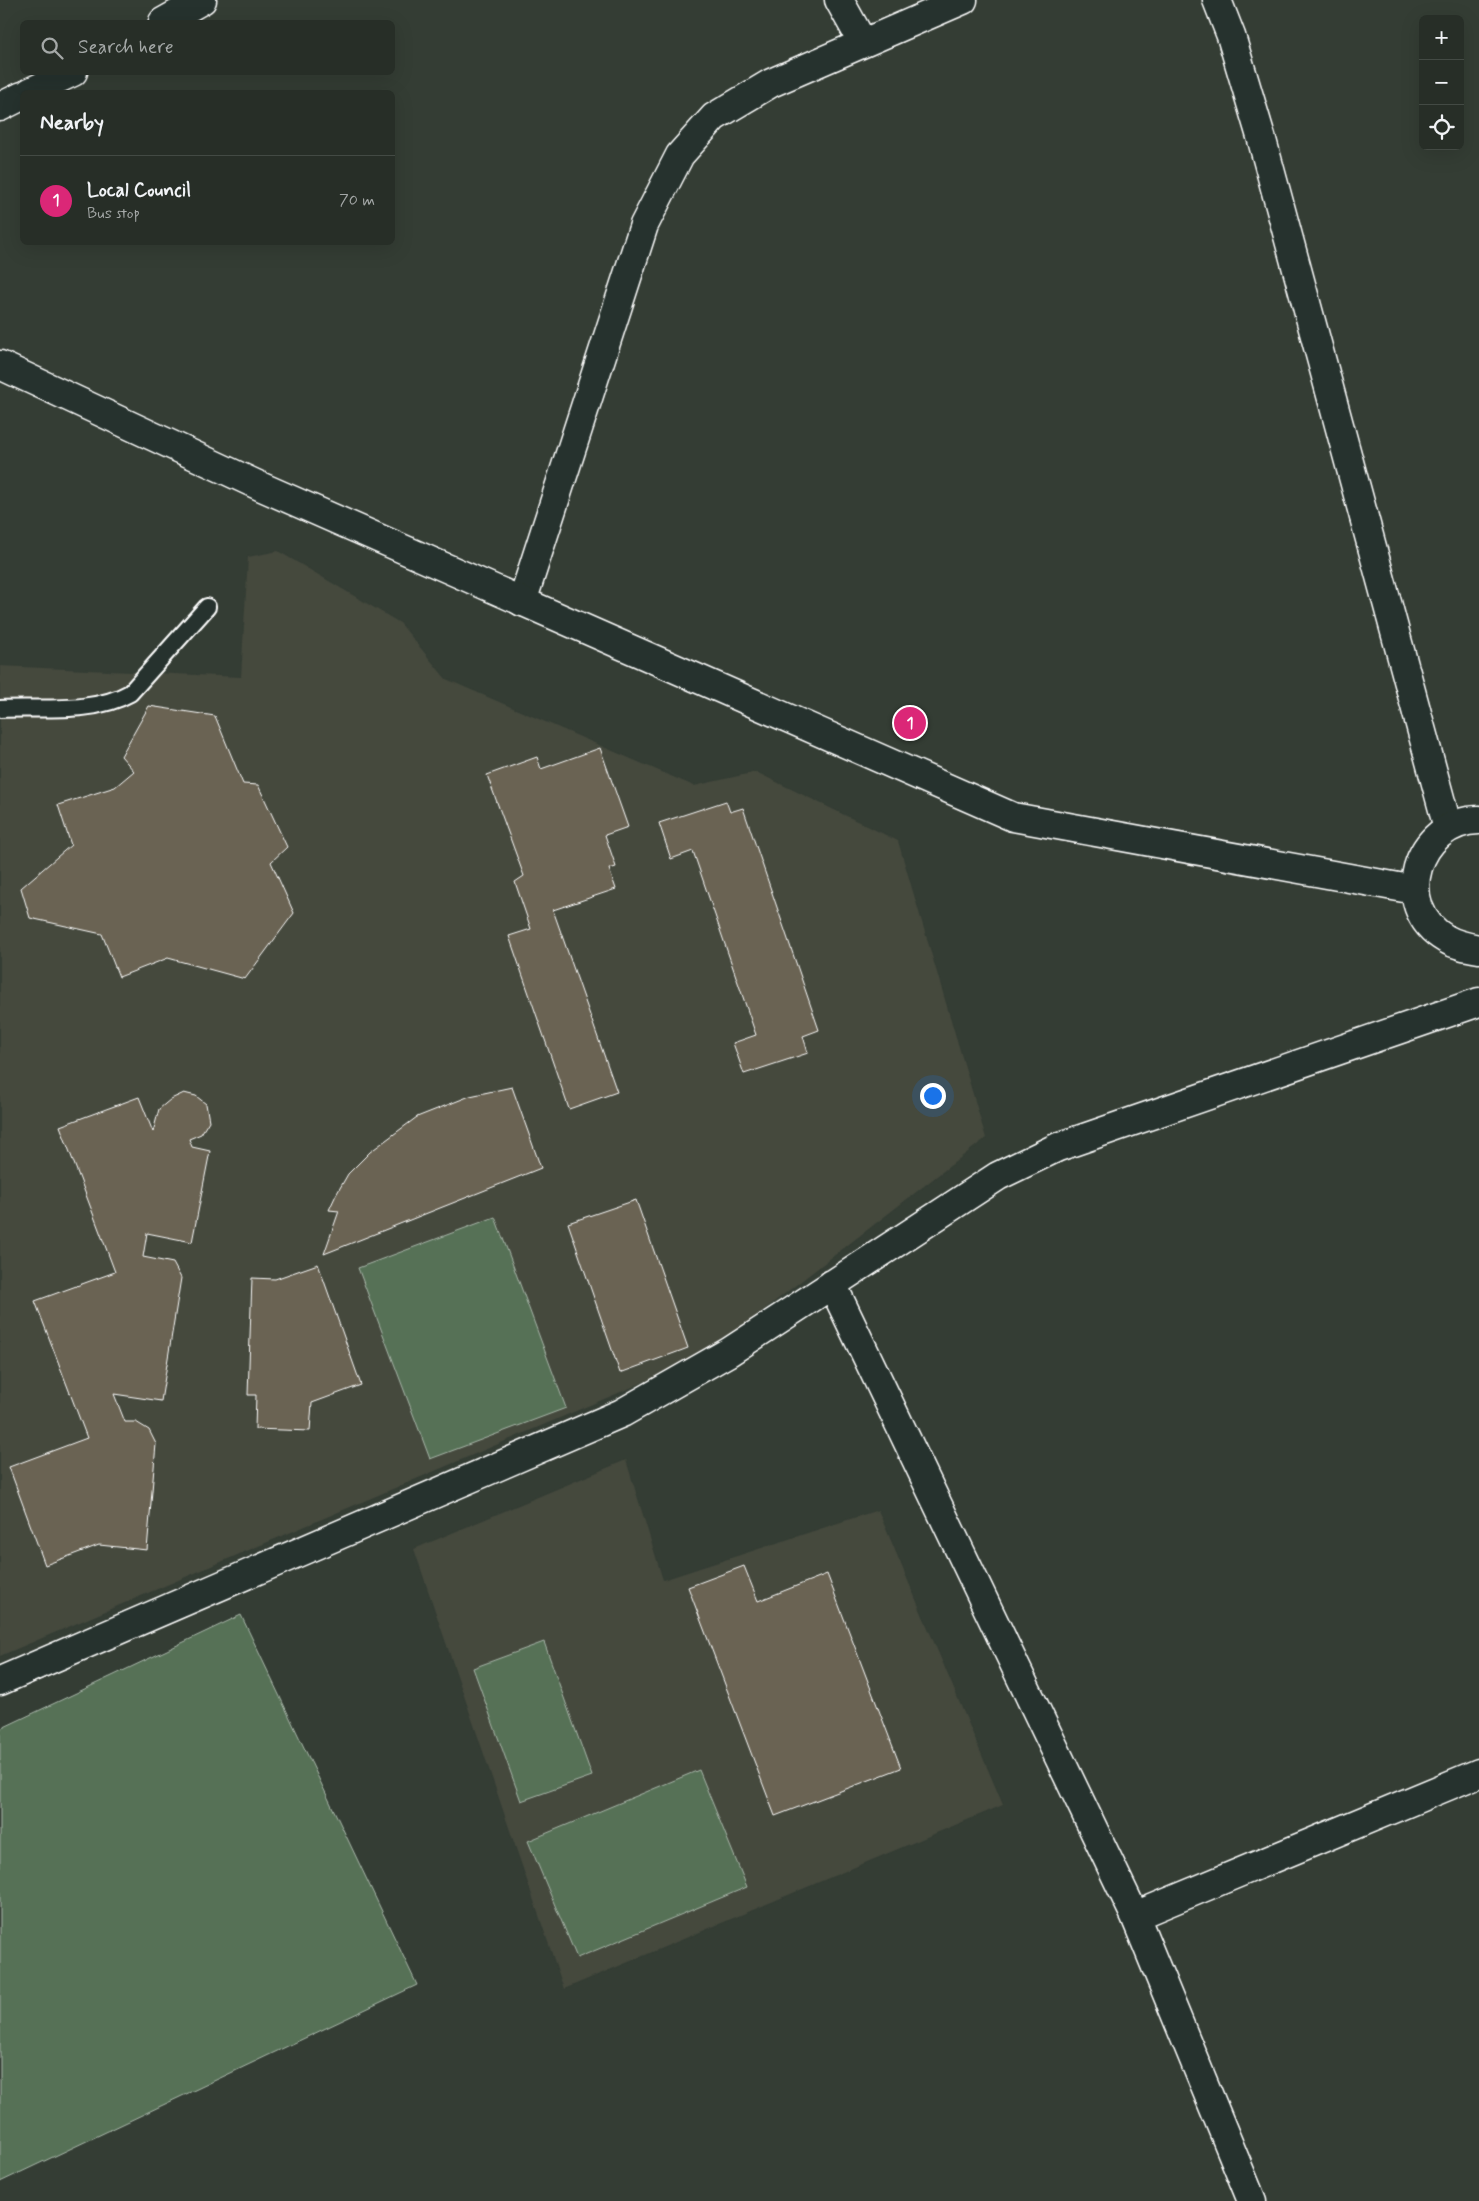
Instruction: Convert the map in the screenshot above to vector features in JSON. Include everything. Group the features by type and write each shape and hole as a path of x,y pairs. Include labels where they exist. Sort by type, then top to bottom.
{"street":[{"path":"167,20 202,0"},
{"path":"839,0 863,43"},
{"path":"522,602 644,226 680,155 714,117 772,83 963,0"},
{"path":"1217,0 1232,36 1262,140 1448,828"},
{"path":"34,90 67,75"},
{"path":"0,107 20,97"},
{"path":"0,365 262,487 1013,817 1415,890"},
{"path":"1479,820 1468,820 1448,828 1433,839 1422,854 1416,872 1415,890 1420,909 1430,926 1445,939 1463,946 1479,949"},
{"path":"0,1681 622,1413 729,1352 998,1176 1058,1146 1479,1002"},
{"path":"832,1284 1135,1916 1252,2201"},
{"path":"1135,1916 1479,1773"}],"lane":[{"path":"0,709 87,706 115,702 130,693 207,607"}],"shaded area":[{"path":"278,551 400,623 446,679 694,786 756,772 898,841 986,1138 703,1357 0,1656 0,666 241,677 248,557"},
{"path":"626,1460 663,1580 878,1510 1003,1805 564,1989 414,1549"}],"green space":[{"path":"495,1217 566,1408 430,1459 358,1268"},
{"path":"241,1615 417,1985 0,2182 0,1729"},
{"path":"544,1642 592,1776 521,1801 473,1668"},
{"path":"699,1770 747,1887 577,1958 528,1841"}],"building":[{"path":"149,706 215,716 243,784 258,785 287,847 271,862 294,913 245,979 168,958 119,977 102,934 30,918 21,888 71,845 58,805 115,787 134,771 121,756"},
{"path":"600,748 628,827 605,835 616,867 609,869 616,889 553,910 617,1092 569,1109 509,936 531,929 515,882 524,876 487,775 537,757 541,769"},
{"path":"726,801 730,812 743,808 819,1030 803,1036 808,1053 744,1074 733,1043 756,1035 693,851 671,859 659,823"},
{"path":"512,1087 541,1168 324,1254 339,1211 329,1210 348,1174 370,1152 417,1117 470,1096"},
{"path":"184,1093 196,1096 206,1104 209,1121 201,1134 189,1139 192,1147 210,1151 192,1242 147,1233 143,1257 173,1263 181,1278 161,1401 114,1394 125,1422 136,1422 149,1430 156,1444 147,1550 99,1545 45,1565 9,1467 87,1438 35,1301 115,1272 60,1126 139,1097 153,1132 159,1109 171,1099"},
{"path":"636,1200 688,1348 620,1373 568,1223"},
{"path":"318,1264 361,1385 312,1403 310,1431 255,1429 256,1395 248,1395 252,1278 275,1279"},
{"path":"744,1566 758,1601 827,1574 901,1768 775,1816 688,1587"}],"place":[{"name":"Local Council","path":"910,723"}]}
